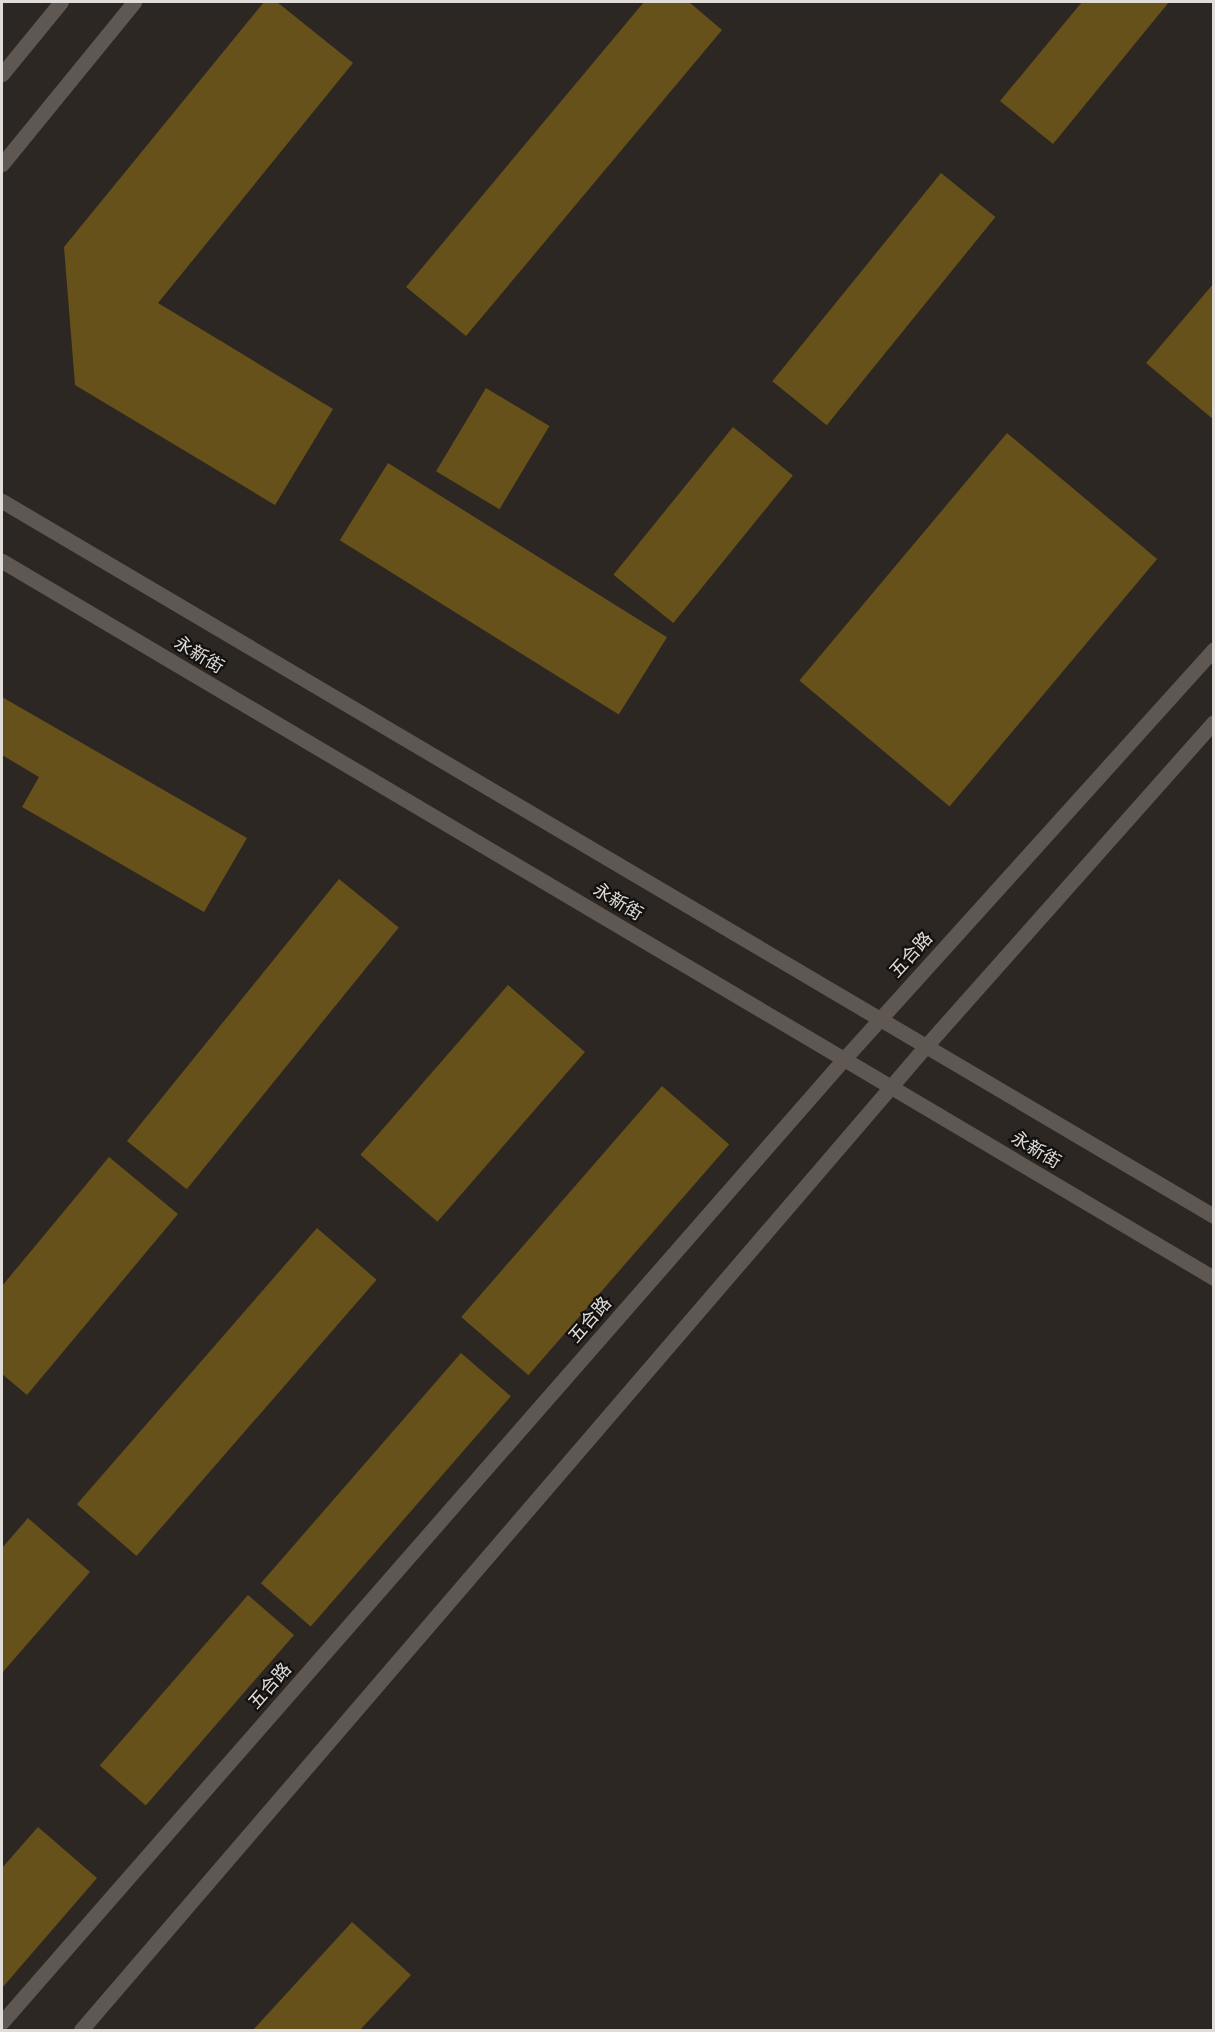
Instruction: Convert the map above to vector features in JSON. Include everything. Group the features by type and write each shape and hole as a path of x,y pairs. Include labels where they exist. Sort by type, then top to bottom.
{"street":[{"path":"2,74 61,2"},
{"path":"2,164 134,2"},
{"name":"永新街","path":"2,501 1214,1216"},
{"name":"永新街","path":"2,561 1214,1278"},
{"name":"五合路","path":"2,2022 844,1059 1214,649"},
{"path":"81,2031 926,1046 1214,722"}],"building":[{"path":"264,2 277,2 353,63 158,303 333,409 275,505 75,385 64,247"},
{"path":"644,2 689,2 722,30 466,336 406,287"},
{"path":"1082,2 1169,2 1053,144 1000,101"},
{"path":"941,173 995,217 827,425 772,381"},
{"path":"1214,283 1214,420 1146,363"},
{"path":"486,388 549,426 499,509 436,471"},
{"path":"733,427 793,475 673,623 613,575"},
{"path":"1007,433 1157,559 950,806 799,680"},
{"path":"388,463 667,637 619,715 340,540"},
{"path":"2,697 247,838 204,912 22,807 39,777 2,755"},
{"path":"339,879 399,927 187,1189 127,1141"},
{"path":"508,985 585,1052 437,1222 360,1155"},
{"path":"662,1086 729,1144 528,1375 461,1317"},
{"path":"109,1157 178,1214 27,1395 2,1374 2,1286"},
{"path":"317,1228 377,1280 137,1556 77,1504"},
{"path":"461,1353 511,1396 311,1626 261,1583"},
{"path":"28,1518 90,1572 2,1673 2,1548"},
{"path":"248,1595 294,1635 146,1806 100,1766"},
{"path":"38,1827 97,1878 2,1988 2,1868"},
{"path":"352,1922 411,1975 360,2030 253,2030"}]}
